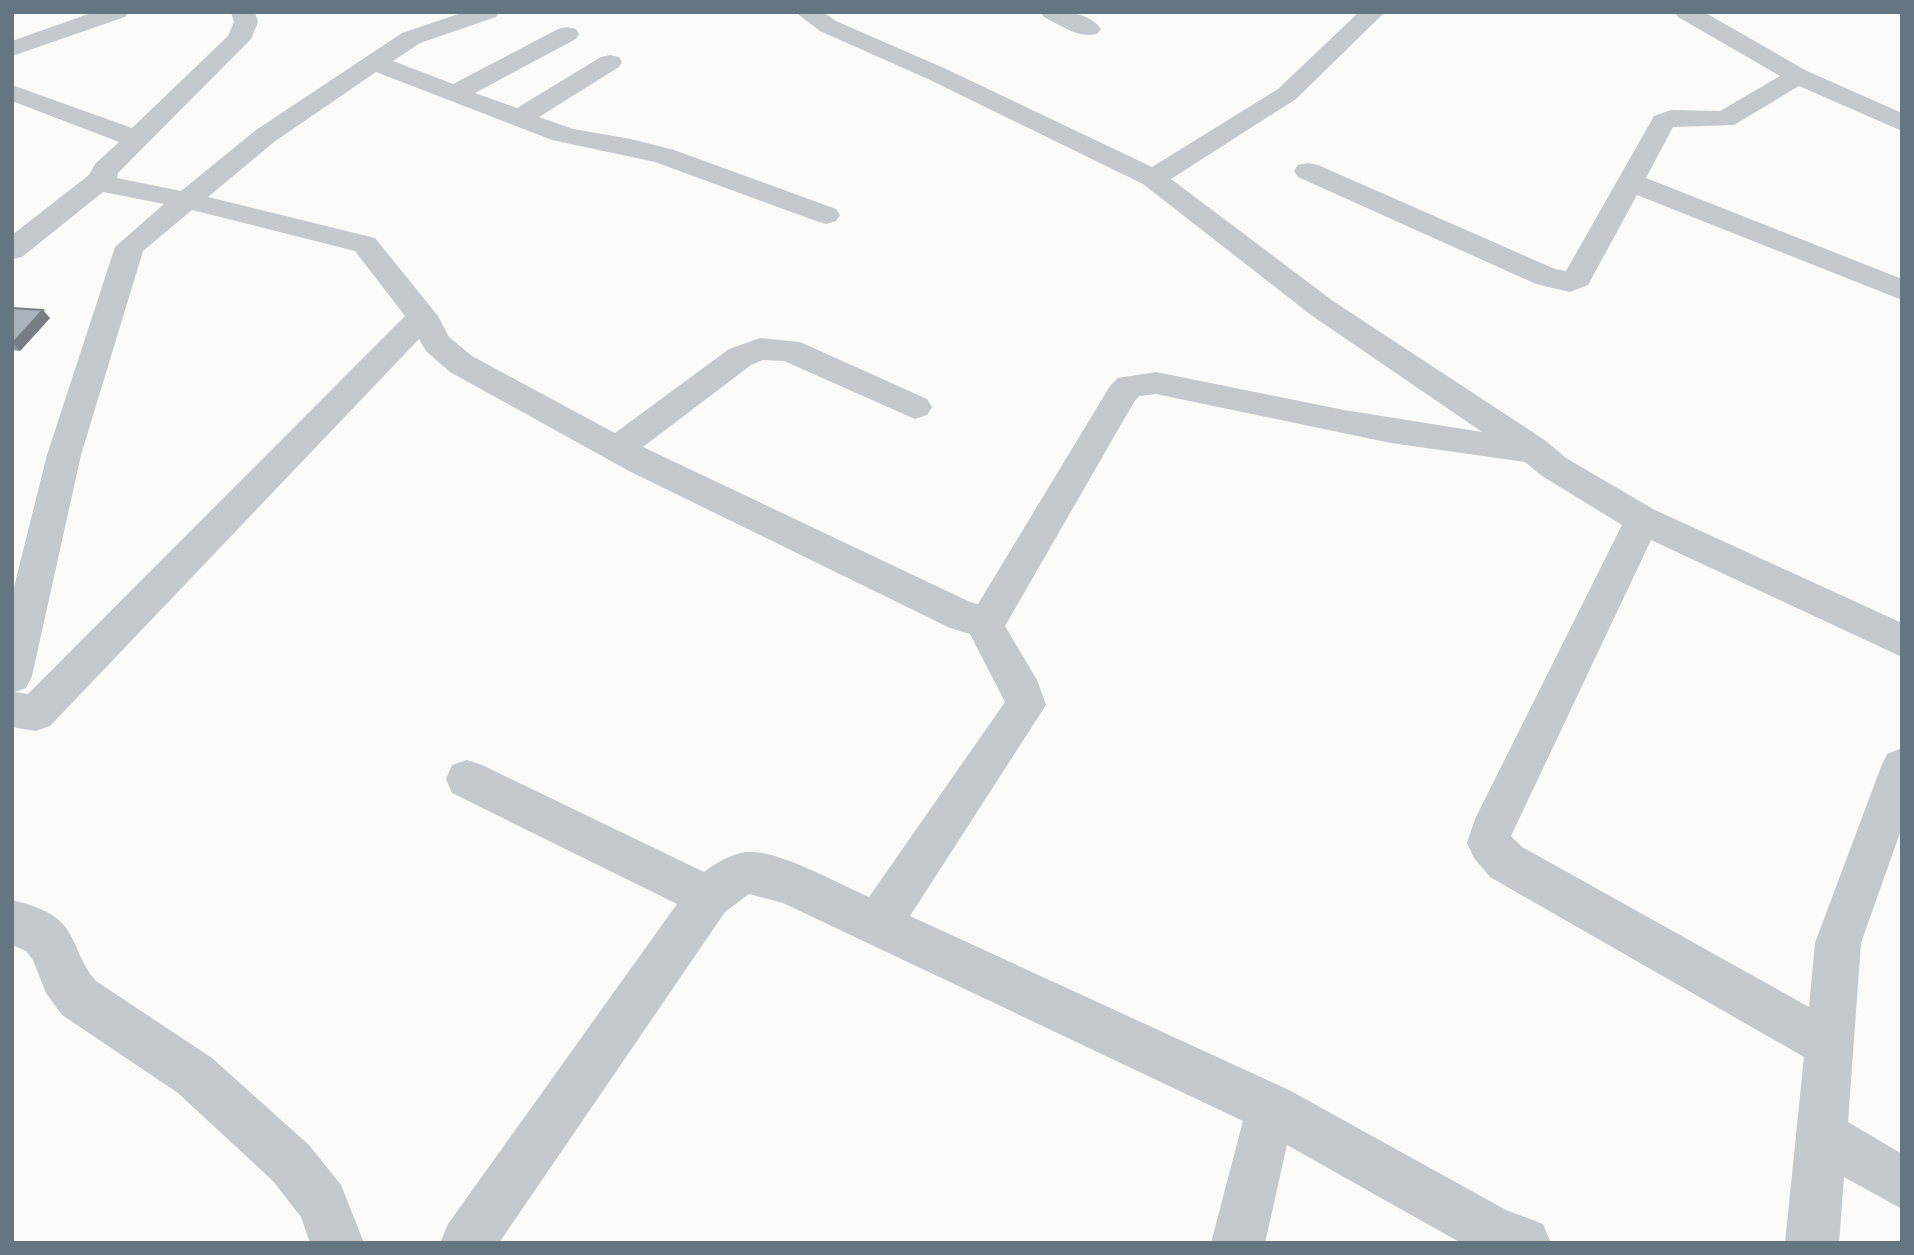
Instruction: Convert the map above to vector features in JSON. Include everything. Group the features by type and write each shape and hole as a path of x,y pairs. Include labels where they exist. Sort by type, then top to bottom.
{"street":[{"path":"12,49 117,12"},
{"path":"18,239 102,179 105,170 239,39 246,22 243,12"},
{"path":"12,676 64,455 130,247 265,136 411,38 488,12"},
{"path":"807,12 828,26 937,74 1153,178 1322,308 1534,450 1554,467 1642,520 1902,641"},
{"path":"1052,12 1089,29"},
{"path":"1336,12 1367,18"},
{"path":"1686,12 1798,76 1902,123"},
{"path":"1153,178 1287,94 1367,18"},
{"path":"455,93 567,34"},
{"path":"519,118 610,62"},
{"path":"374,63 576,138 637,148 681,161 826,215"},
{"path":"1308,171 1547,277 1570,282 1577,278 1664,122 1671,118 1725,119 1798,76"},
{"path":"13,92 136,139"},
{"path":"102,179 108,186 186,200 365,244 422,317 438,343 461,364 617,449 952,612 982,620 993,614 1122,394 1130,386 1156,383 1386,432 1534,450"},
{"path":"1630,182 1902,290"},
{"path":"12,709 36,713 422,317"},
{"path":"617,449 740,357 760,349 789,350 915,407"},
{"path":"1642,520 1490,833 1489,843 1506,862 1829,1045"},
{"path":"877,925 1026,705 1023,692 982,620"},
{"path":"1812,1243 1838,943 1902,767"},
{"path":"467,779 709,897"},
{"path":"467,1243 709,897 727,878 740,873 759,873 877,925 1271,1108 1492,1231 1524,1243"},
{"path":"12,922 29,925 56,951 63,974 75,995 93,1010 202,1081 291,1163 321,1199 337,1243"},
{"path":"1238,1243 1271,1108"},
{"path":"1821,1135 1902,1183"}],"building":[{"path":"12,308 43,310 13,343 12,343"}]}
